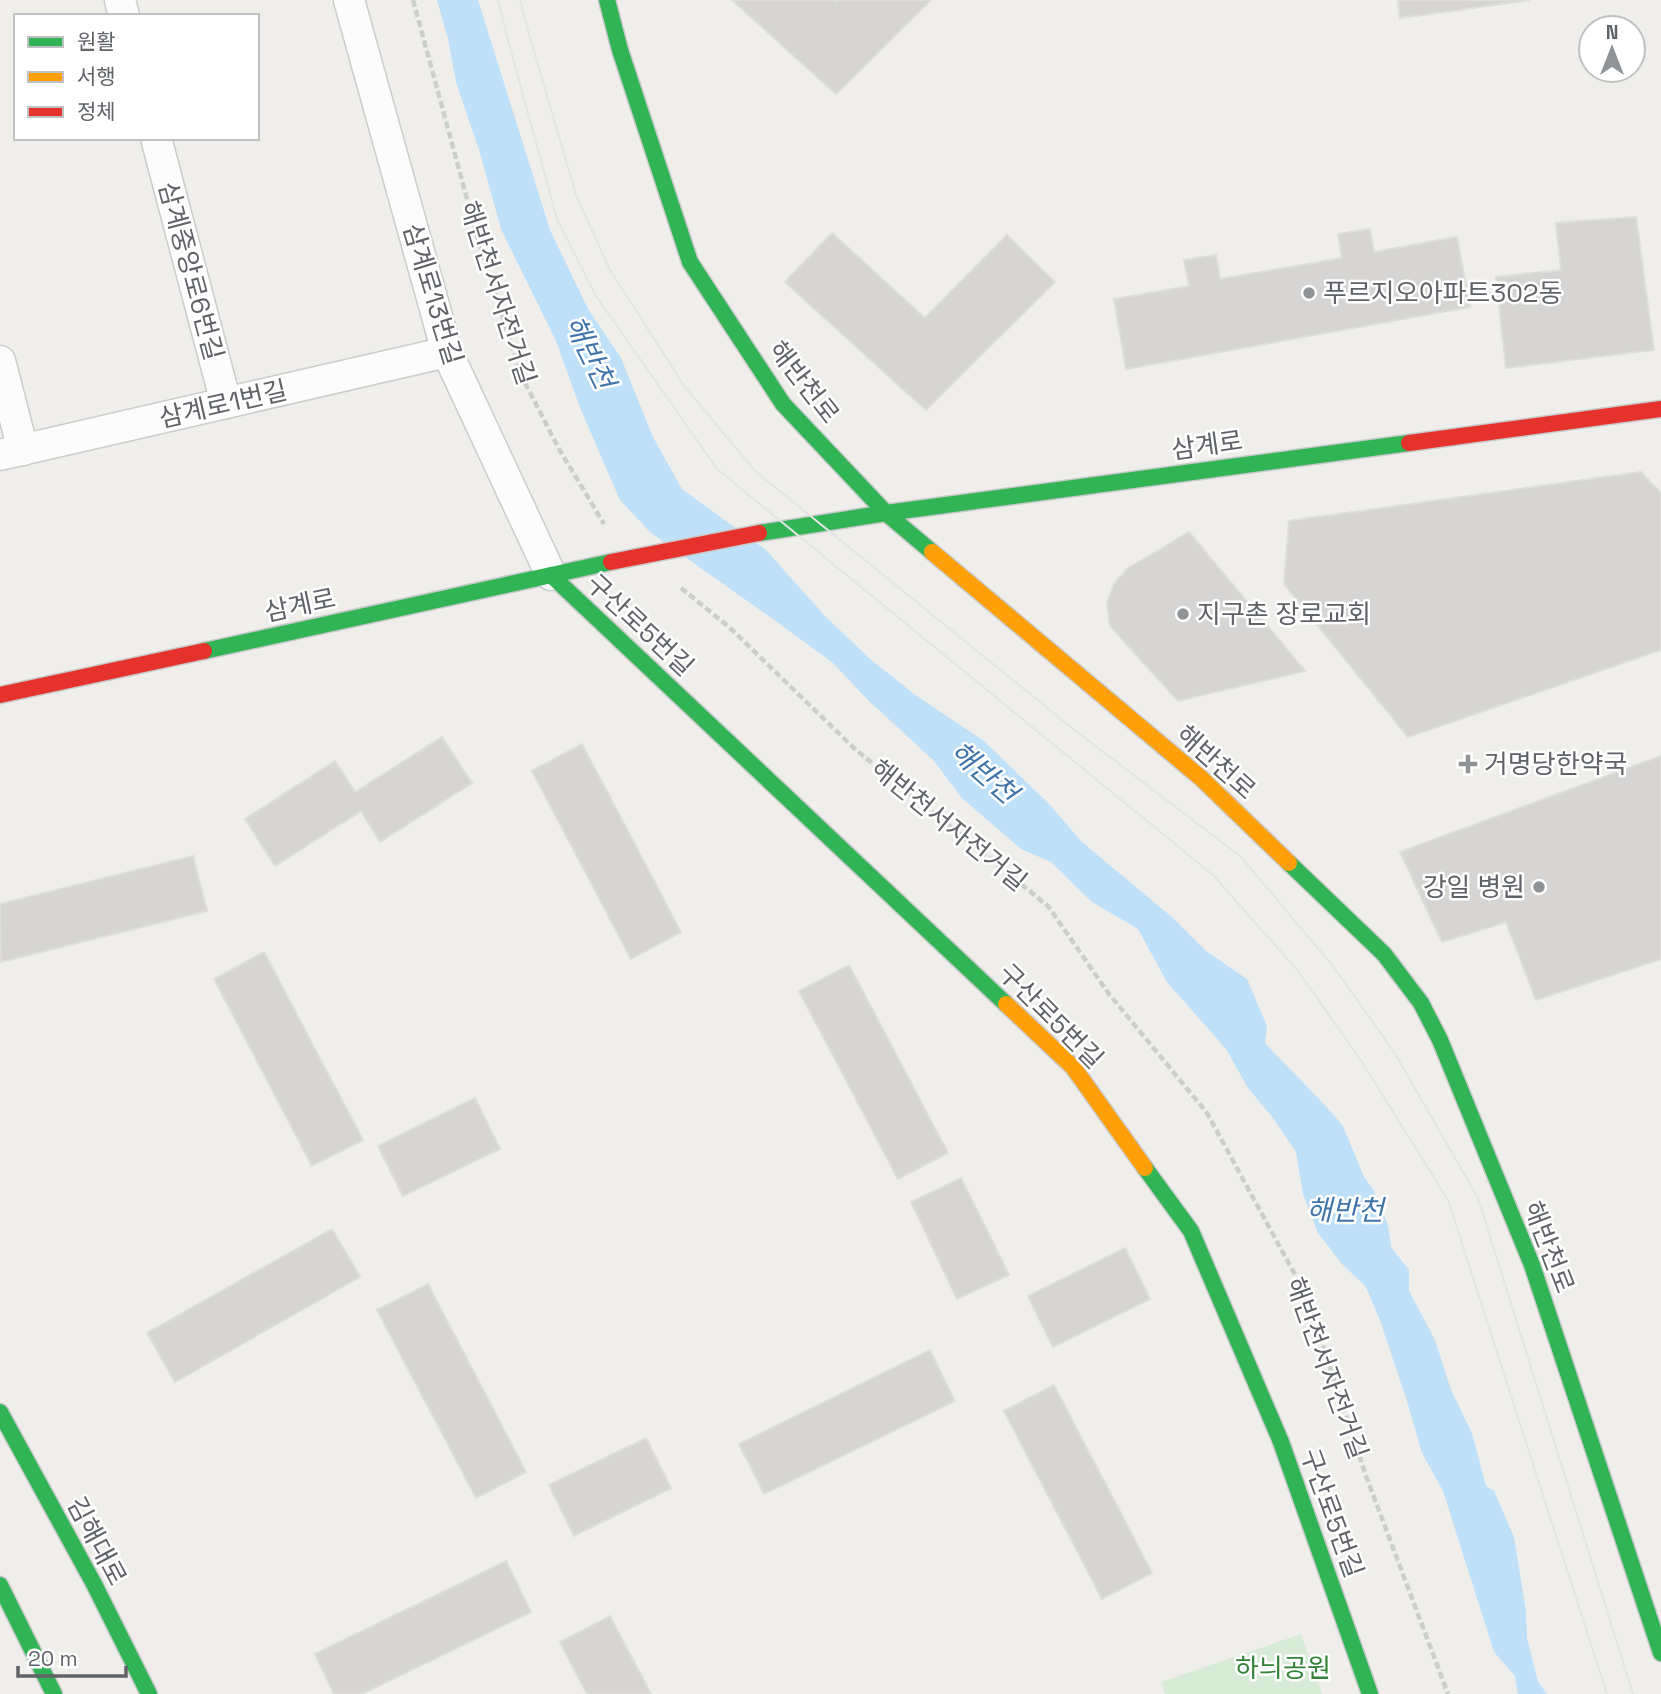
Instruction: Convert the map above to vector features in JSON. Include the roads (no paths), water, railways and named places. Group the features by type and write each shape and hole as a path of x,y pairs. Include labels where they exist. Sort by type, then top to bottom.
{"street":[{"name":"삼계로13번길","path":"349,0 447,352 551,575"},
{"name":"해반천로","path":"607,0 620,50 690,262 783,404 886,513 1200,778 1384,954 1421,1003 1440,1040 1532,1265 1661,1653"},
{"name":"삼계중앙로6번길","path":"157,140 226,403"},
{"name":"삼계로1번길","path":"12,453 447,352"},
{"path":"0,361 12,453"},
{"name":"삼계로","path":"0,695 611,562 759,533 886,513 1661,409"},
{"name":"구산로5번길","path":"551,575 1073,1067 1191,1231 1281,1442 1370,1694"},
{"name":"김해대로","path":"0,1412 149,1694"},
{"path":"0,1585 54,1694"}],"water":[{"name":"해반천","path":"437,0 478,0 550,230 588,309 621,358 653,437 682,489 766,550 825,616 869,658 914,694 984,741 1050,805 1082,842 1172,917 1206,951 1247,979 1267,1026 1265,1043 1343,1126 1388,1225 1391,1247 1409,1270 1409,1291 1435,1340 1451,1390 1472,1433 1486,1486 1494,1491 1514,1537 1526,1611 1527,1638 1538,1682 1547,1694 1518,1694 1515,1676 1494,1652 1443,1491 1422,1453 1381,1323 1366,1287 1342,1264 1318,1233 1303,1194 1296,1152 1248,1088 1226,1049 1167,982 1138,929 1092,902 1051,862 1021,849 962,798 934,761 867,699 833,663 651,533 620,500 581,410 556,341 501,229 480,153 456,82"}],"tram line":[{"path":"498,0 557,219 596,296 717,469 1213,875 1298,971 1362,1062 1448,1200 1607,1694"},
{"path":"520,0 576,195 610,270 685,387 755,471 1077,732 1240,856 1333,966 1394,1052 1478,1198 1633,1694"}],"place":[{"name":"푸르지오아파트302동","path":"1309,293"},
{"name":"지구촌 장로교회","path":"1183,614"},
{"name":"거명당한약국","path":"1468,764"},
{"name":"강일 병원","path":"1539,887"}],"park label":[{"name":"하늬공원","path":"1283,1668"}]}
